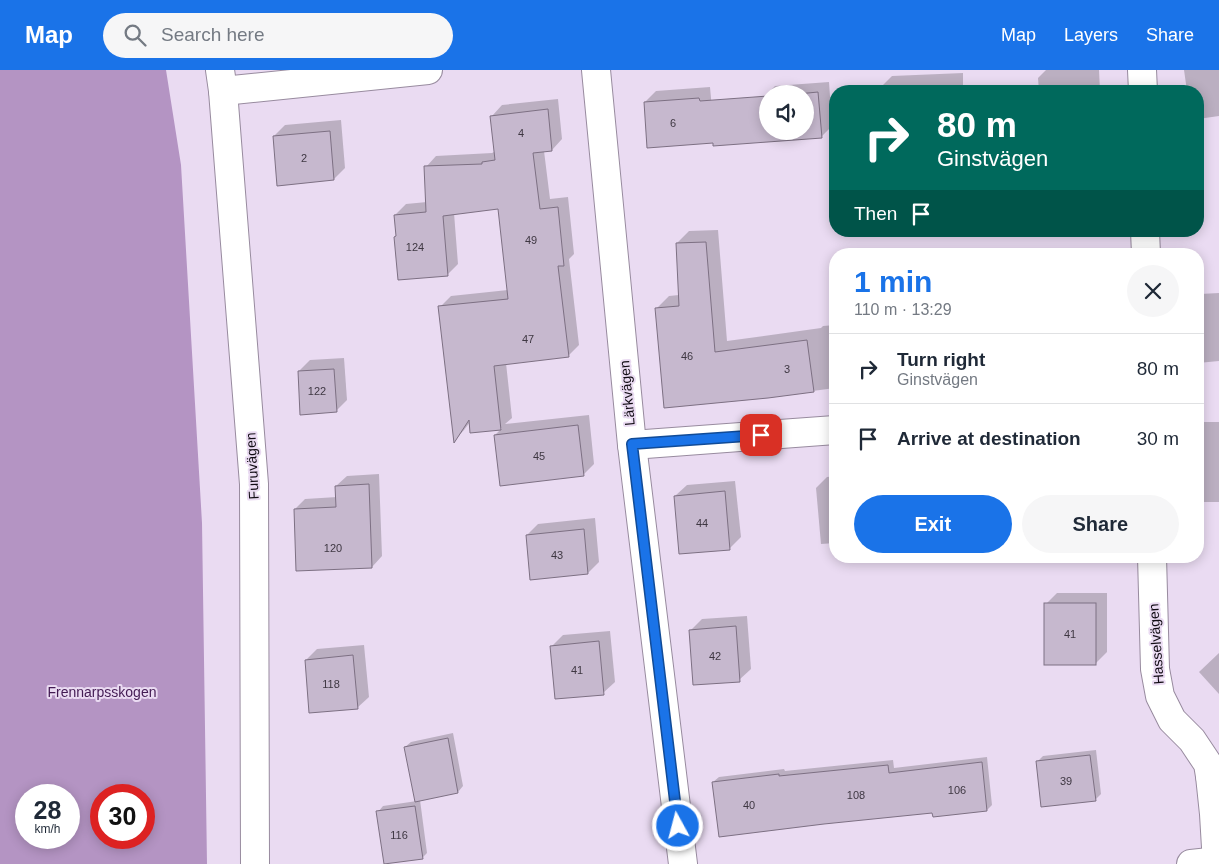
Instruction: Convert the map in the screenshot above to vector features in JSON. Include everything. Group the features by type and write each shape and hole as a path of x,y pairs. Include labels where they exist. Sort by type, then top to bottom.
{"street":[{"path":"222,81 428,70"},
{"name":"Lärkvägen","path":"596,70 632,444 683,864"},
{"path":"1142,70 1142,85"},
{"name":"Furuvägen","path":"222,81 254,484 255,864"},
{"path":"632,444 829,430"},
{"name":"Hasselvägen","path":"1152,563 1155,669 1160,696 1172,720 1192,740 1215,775 1211,863"}],"green space":[{"name":"Frennarpsskogen","path":"0,70 166,70 181,165 202,523 207,864 0,864"}],"building":[{"path":"814,92 818,92 822,138 814,139"},
{"path":"759,97 759,140 795,140 713,146 713,143 647,148 644,102 699,98 700,101"},
{"path":"548,109 552,151 533,153 540,209 558,207 564,266 558,266 569,357 494,366 501,430 470,433 469,420 454,443 438,306 508,299 498,209 443,216 448,276 398,280 394,215 426,212 424,166 482,164 482,162 495,160 490,116"},
{"path":"330,131 334,180 277,186 273,136"},
{"path":"706,242 715,352 807,340 814,392 664,408 655,308 679,306 676,243"},
{"path":"334,369 337,412 300,415 298,371"},
{"path":"578,425 584,476 500,486 494,435"},
{"path":"369,484 372,568 296,571 294,509 336,507 335,486"},
{"path":"725,491 730,550 679,554 674,496"},
{"path":"584,529 588,574 530,580 526,535"},
{"path":"1044,603 1096,603 1096,665 1044,665"},
{"path":"736,626 740,682 693,685 689,630"},
{"path":"599,641 604,695 555,699 550,646"},
{"path":"353,655 358,709 309,713 305,660"},
{"path":"448,738 458,793 415,802 404,747"},
{"path":"1090,755 1096,801 1041,807 1036,761"},
{"path":"982,762 987,811 933,817 932,813 719,837 712,782 779,774 779,776 888,765 889,773"},
{"path":"415,806 423,859 384,864 376,811"}],"route":[{"path":"678,826 632,444 761,435"}]}
